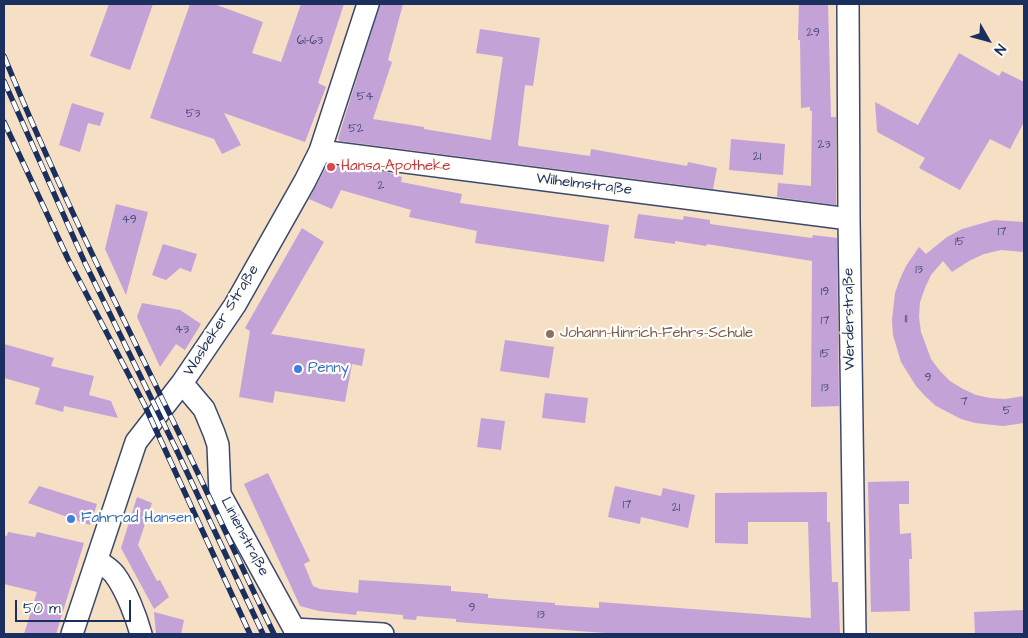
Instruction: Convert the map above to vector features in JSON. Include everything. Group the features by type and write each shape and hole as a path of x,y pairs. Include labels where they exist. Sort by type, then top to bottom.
{"street":[{"name":"Wasbeker Straße","path":"72,634 136,442 182,383 235,305 286,217 320,151 368,4"},
{"name":"Werderstraße","path":"848,4 855,634"},
{"name":"Wilhelmstraße","path":"320,151 849,219"},
{"name":"Linienstraße","path":"182,383 204,409 214,433 218,445 220,494 295,632"},
{"path":"97,560 115,575 128,600 141,634"},
{"path":"295,632 383,634"}],"building":[{"path":"109,4 153,4 130,70 90,56"},
{"path":"190,4 214,4 263,22 252,53 281,62 301,4 344,4 318,83 326,87 305,142 224,113 241,145 222,154 214,139 150,118"},
{"path":"380,4 403,4 388,60 392,62 373,119 491,140 503,57 476,53 480,29 540,38 533,86 525,85 519,146 590,156 591,149 687,166 688,162 717,168 713,189 340,141 338,139"},
{"path":"799,4 828,4 831,117 836,117 836,205 777,197 778,183 811,186 812,111 810,111 810,107 801,108 800,40 798,40"},
{"path":"959,53 999,76 1002,71 1024,82 1024,122 1010,149 990,139 960,190 919,168 925,158 877,131 875,102 918,125"},
{"path":"72,103 104,113 100,126 88,123 80,152 59,145"},
{"path":"731,139 785,144 783,175 729,170"},
{"path":"327,165 387,172 402,177 401,182 462,194 460,203 609,225 604,262 475,243 477,231 409,217 411,210 341,190 332,209 309,199"},
{"path":"116,204 148,212 126,295 105,249"},
{"path":"638,214 683,220 684,216 710,220 710,224 812,238 813,235 837,238 839,406 811,407 812,261 707,244 706,246 675,241 675,244 634,238"},
{"path":"994,220 1024,222 1024,252 1001,250 984,254 952,272 943,261 931,275 925,288 920,302 919,317 921,332 931,359 950,381 976,395 990,398 1005,399 1024,396 1024,423 1003,426 975,423 961,419 936,406 925,396 916,386 901,362 893,335 892,320 895,293 900,279 919,247 926,254 947,237 962,229"},
{"path":"302,228 324,242 271,334 365,349 362,366 352,364 345,402 275,391 273,403 239,397 250,331 245,328"},
{"path":"163,244 197,254 191,272 180,268 166,280 152,275"},
{"path":"142,303 180,310 201,324 185,350 176,344 160,367 137,317"},
{"path":"505,340 554,347 549,378 500,371"},
{"path":"4,344 54,358 51,366 94,376 89,395 111,401 118,418 64,406 63,412 35,404 40,388 4,378"},
{"path":"545,393 588,398 585,423 542,418"},
{"path":"481,418 505,421 501,450 477,447"},
{"path":"268,473 310,561 304,564 313,586 320,589 358,593 359,580 451,586 451,591 488,594 488,598 555,603 555,605 599,608 599,602 811,618 808,522 748,522 748,544 715,543 715,493 827,492 827,522 830,522 832,582 838,582 840,634 619,634 456,622 456,619 417,616 416,620 403,619 403,615 357,611 356,615 319,611 300,606 244,484"},
{"path":"909,481 909,504 899,504 900,534 911,533 912,559 909,559 910,611 871,612 868,482"},
{"path":"39,486 97,504 90,525 28,503"},
{"path":"615,486 661,496 663,488 695,495 688,528 641,517 640,524 608,517"},
{"path":"137,497 152,503 138,545 157,581 160,580 169,597 154,609 121,548"},
{"path":"8,532 35,537 37,532 84,543 56,634 24,634 37,592 4,584 4,535 7,536"},
{"path":"1024,610 1024,634 975,634 974,612"},
{"path":"154,612 184,620 181,634 156,634"}],"railway":[{"path":"4,56 86,241 274,634"},
{"path":"4,81 85,263 177,451 263,634"},
{"path":"4,122 68,259 144,404 250,634"}],"place":[{"name":"Hansa-Apotheke","path":"331,167"},
{"name":"Johann-Hinrich-Fehrs-Schule","path":"550,334"},
{"name":"Penny","path":"298,369"},
{"name":"Fahrrad Hansen","path":"71,519"}]}
